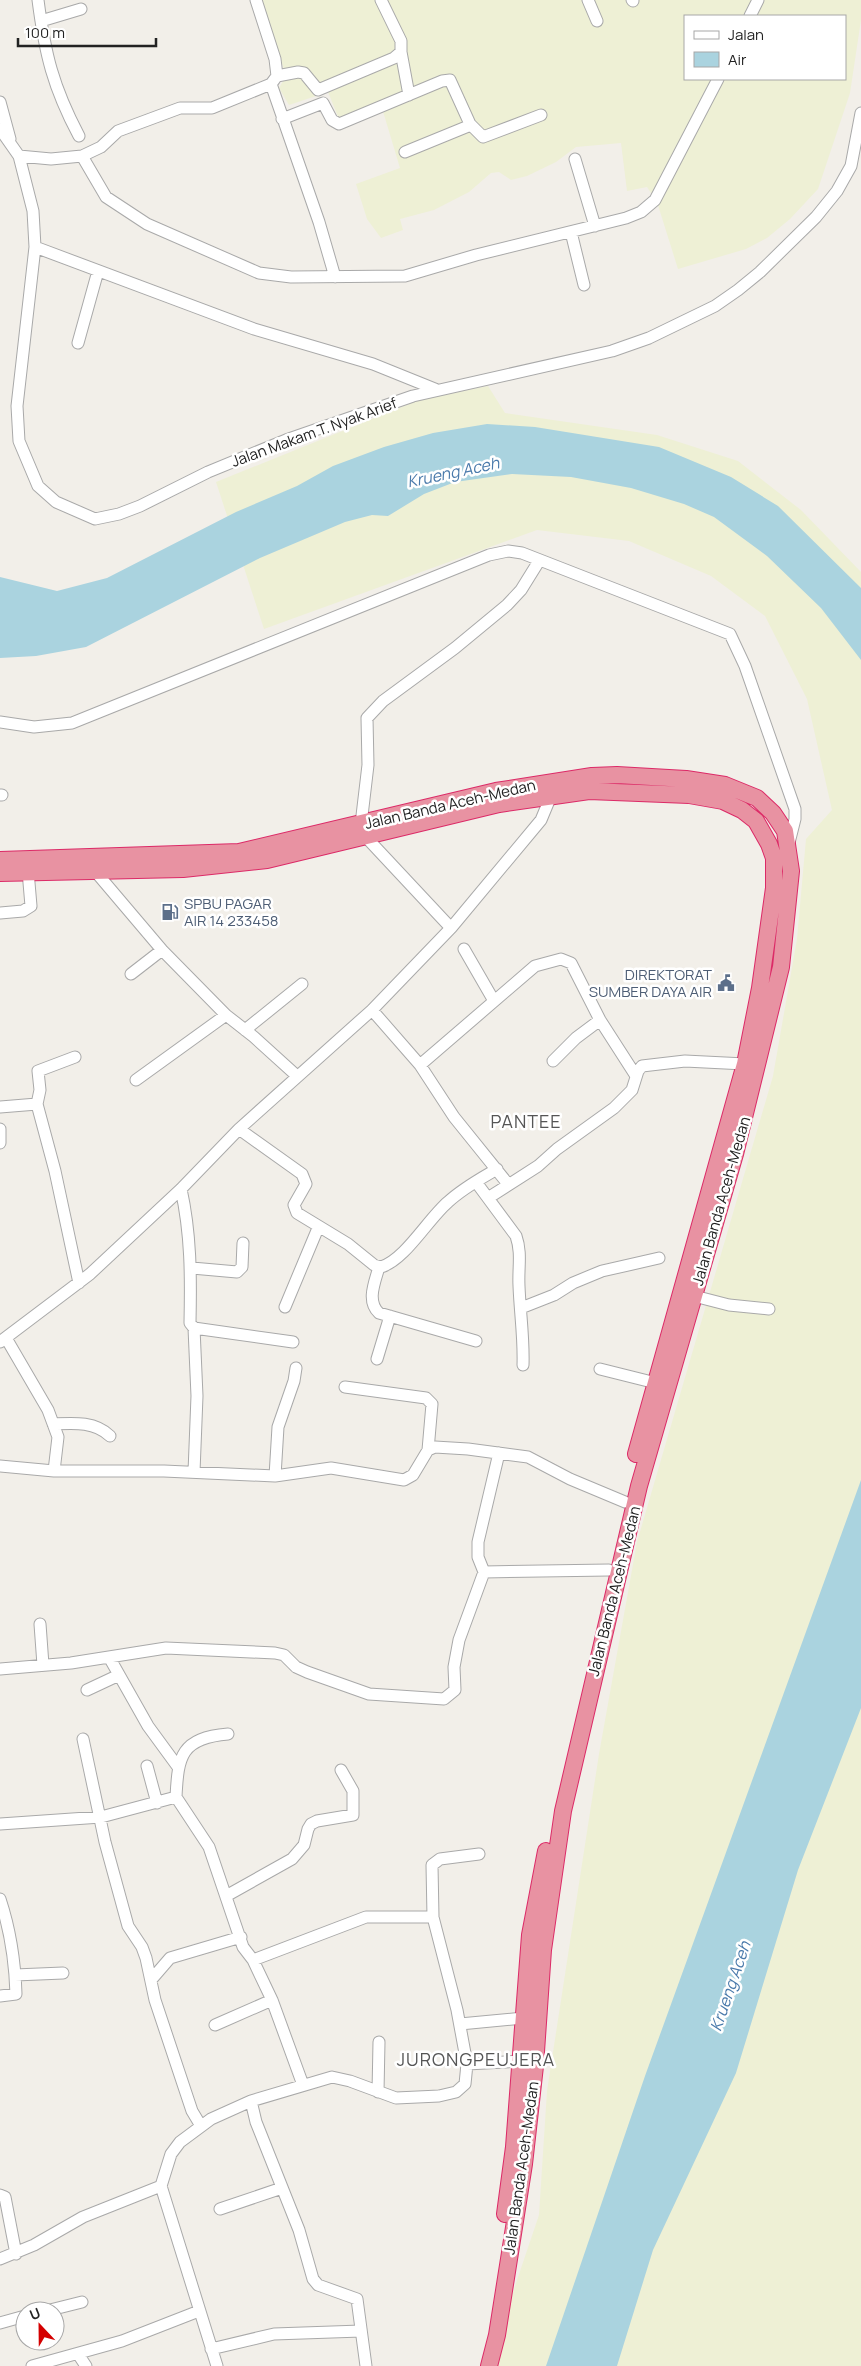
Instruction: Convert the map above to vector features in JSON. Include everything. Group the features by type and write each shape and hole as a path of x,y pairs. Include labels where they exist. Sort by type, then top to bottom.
{"highway":[{"name":"Jalan Banda Aceh-Medan","path":"0,860 27,865 95,871 183,869 267,860 363,829 496,791 592,776 617,775 686,779 725,784 757,798 773,813 785,831 789,845 791,871 781,967 735,1154 656,1383 625,1502 560,1775 530,1935 511,2209 497,2335 489,2366"},
{"name":"Jalan Banda Aceh-Medan","path":"0,873 27,865 238,852 499,804 589,791 689,795 724,800 742,810 756,821 770,844 774,858 774,888 760,988 745,1064 637,1496 562,1811 543,1950 535,2066 511,2209 479,2366"}],"street":[{"path":"38,0 47,58 55,84 79,136"},
{"path":"256,0 275,59 274,80 282,119 319,222 336,277"},
{"path":"381,0 401,41 408,95"},
{"path":"588,0 597,21"},
{"path":"750,15 758,0"},
{"path":"41,21 81,9"},
{"path":"318,90 394,58 401,52"},
{"path":"19,156 51,159 82,156 101,148 118,131 180,108 212,108 274,80 298,72 304,73 318,90 332,120 339,124 442,81 450,80 471,125 483,137 542,115"},
{"path":"82,156 106,197 147,224 258,273 291,277 405,276 626,218 641,212 656,200 717,80"},
{"path":"0,102 12,145"},
{"path":"282,119 323,103"},
{"name":"Jalan Makam T. Nyak Arief","path":"0,129 19,156 33,211 35,246 17,406 19,441 38,486 56,502 94,519 126,511 208,472 286,440 435,389 518,373 612,351 649,338 715,306 760,272 816,217 837,191 851,166 861,113"},
{"path":"405,152 471,125"},
{"path":"575,159 595,226"},
{"path":"571,232 584,285"},
{"path":"35,246 254,329 373,364 435,389"},
{"path":"78,343 98,271"},
{"path":"0,722 34,727 72,723 489,555 515,552 730,634 746,666 795,809 795,819 789,845"},
{"path":"451,928 363,829 368,765 367,718 383,701 455,648 507,605 521,590 539,561"},
{"path":"54,1471 58,1437 48,1410 3,1340 79,1283 181,1189 240,1129 372,1010 451,928 542,820 551,796"},
{"path":"0,913 23,911 31,906 27,865"},
{"path":"95,871 162,950 226,1015 297,1076"},
{"path":"464,949 494,1002"},
{"path":"131,974 162,950"},
{"path":"420,1064 536,966 561,959 571,963 600,1020 636,1076"},
{"path":"245,1030 302,984"},
{"path":"372,1010 420,1064 454,1116 508,1184"},
{"path":"136,1080 226,1015"},
{"path":"553,1061 576,1038 600,1020"},
{"path":"74,1057 38,1071 40,1090 37,1104 55,1171 79,1283"},
{"path":"488,1198 538,1166 614,1108 632,1090 640,1068 646,1065 685,1061 745,1064"},
{"path":"0,1106 37,1104"},
{"path":"240,1129 302,1174 306,1184 296,1201 295,1209 318,1228 348,1244 379,1267"},
{"path":"0,1130 0,1143"},
{"path":"379,1267 387,1265 396,1258 446,1203 497,1169"},
{"path":"476,1182 516,1236 520,1245 523,1365"},
{"path":"181,1189 188,1220 192,1268 190,1323 194,1328 197,1396 194,1472"},
{"path":"285,1307 318,1228"},
{"path":"192,1268 237,1272 242,1267 242,1243"},
{"path":"521,1308 554,1296 573,1283 602,1271 660,1258"},
{"path":"379,1267 372,1296 373,1308 379,1313 476,1341"},
{"path":"687,1294 728,1305 770,1309"},
{"path":"377,1359 390,1316"},
{"path":"194,1328 293,1342"},
{"path":"275,1476 278,1427 294,1381 296,1368"},
{"path":"600,1369 656,1383"},
{"path":"0,1466 54,1471 194,1472 275,1476 331,1468 404,1480 413,1475 428,1450 432,1404 426,1398 346,1387"},
{"path":"53,1424 79,1423 97,1426 110,1436"},
{"path":"428,1450 435,1447 528,1457 570,1479 625,1502"},
{"path":"0,1669 71,1663 166,1648 280,1653 307,1672 369,1694 444,1699 455,1690 454,1667 458,1640 484,1572 478,1556 478,1542 499,1453"},
{"path":"484,1572 609,1570"},
{"path":"40,1624 43,1665"},
{"path":"109,1657 156,1737 178,1767"},
{"path":"87,1690 120,1675"},
{"path":"228,1734 216,1735 186,1749 178,1767 176,1797 209,1847 243,1947 253,1960 272,2000 303,2085"},
{"path":"83,1739 105,1842 128,1926 142,1947 152,1980 155,2000 192,2111 201,2126"},
{"path":"147,1766 156,1803"},
{"path":"226,1896 292,1859 304,1845 311,1824 317,1821 353,1815 353,1791 341,1770"},
{"path":"0,1824 101,1817 176,1797"},
{"path":"217,2366 160,2186 175,2148 201,2126 224,2111 318,2080 338,2077 396,2098 405,2099 450,2094 465,2084 467,2064 460,2024 445,1955 433,1917 432,1863 440,1859 479,1854"},
{"path":"0,1899 7,1920 16,1994 0,1996"},
{"path":"253,1960 366,1917 433,1917"},
{"path":"152,1980 170,1958 241,1938"},
{"path":"15,1974 63,1973"},
{"path":"215,2025 272,2000"},
{"path":"460,2024 523,2018"},
{"path":"378,2092 380,2042"},
{"path":"467,2064 522,2061"},
{"path":"251,2101 256,2122 303,2239 313,2279 318,2285 357,2299 366,2366"},
{"path":"0,2259 16,2254 83,2217 160,2186"},
{"path":"220,2209 282,2188"},
{"path":"0,2195 5,2197 16,2254"},
{"path":"65,2306 82,2302"},
{"path":"32,2366 122,2341 199,2311"},
{"path":"0,2323 15,2319"},
{"path":"211,2349 274,2334 361,2331"},
{"path":"78,2354 86,2366"}],"green space":[{"path":"262,0 861,0 861,20 850,93 818,189 790,219 767,238 746,249 678,269 657,202 647,187 627,191 621,143 576,147 556,162 527,176 511,180 499,172 491,173 469,192 434,210 400,219 403,230 381,238 367,219 356,184 400,168 382,108 341,124 328,92 289,105 279,88 286,76"},
{"path":"488,386 505,413 657,435 738,461 801,510 861,572 861,2366 488,2366 539,2215 547,2091 599,1754 637,1542 773,1076 797,939 806,839 832,810 807,699 765,616 711,576 629,541 537,530 264,629 216,482 419,400"}],"water":[{"name":"Krueng Aceh","path":"487,424 535,427 659,447 731,477 778,506 861,588 861,660 821,608 767,556 714,517 684,504 631,488 571,477 512,474 455,482 424,494 388,516 372,515 345,522 260,558 86,647 36,656 0,658 0,577 57,591 107,578 236,512 297,486 333,466 384,447 433,433"},
{"name":"Krueng Aceh","path":"861,1480 861,1708 798,1870 736,2073 653,2250 617,2366 546,2366 645,2076"}],"place":[{"name":"SPBU PAGAR AIR 14 233458","path":"170,912"},
{"name":"DIREKTORAT SUMBER DAYA AIR","path":"726,983"}],"district":[{"name":"PANTEE","path":"526,1121"},
{"name":"JURONGPEUJERA","path":"476,2059"}]}
